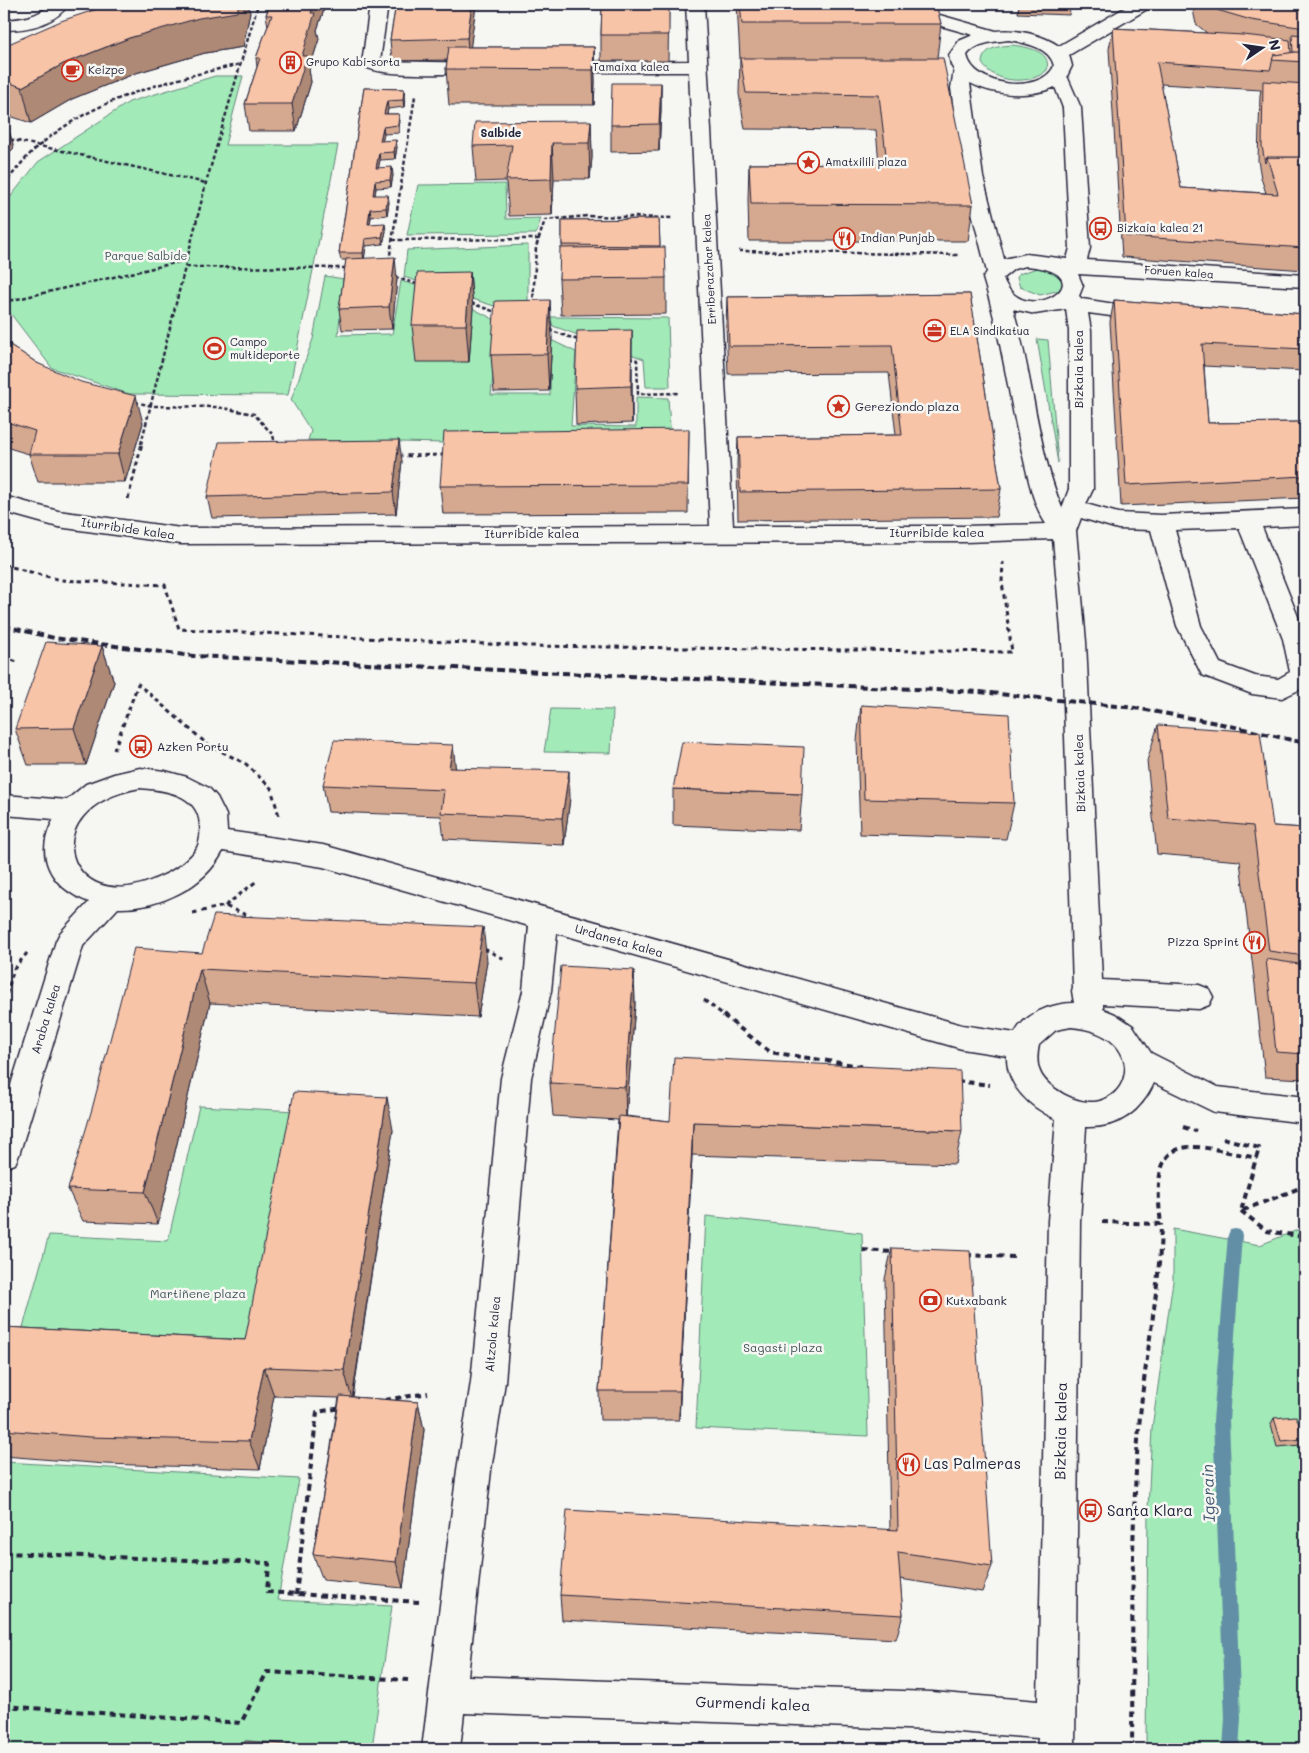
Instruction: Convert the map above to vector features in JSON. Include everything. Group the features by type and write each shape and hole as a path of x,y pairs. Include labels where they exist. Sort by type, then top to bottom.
{"street":[{"path":"4,25 30,22 43,18 54,12 60,4"},
{"path":"378,4 372,64 382,68 502,68"},
{"name":"Erriberazahar kalea","path":"695,4 722,534"},
{"path":"884,4 994,36"},
{"path":"1058,54 1143,4"},
{"path":"934,20 954,37 961,49 979,38 1009,35 1050,46 1062,61 1062,69 1058,76 1049,83 1035,87 1003,88 972,79 963,71"},
{"path":"1037,41 1097,30"},
{"name":"Bizkaia kalea","path":"961,49 957,56 958,64 963,71 960,88 973,178 1008,327 1022,407 1042,488 1053,516 1070,520"},
{"name":"Tamaixa kalea","path":"541,68 699,66"},
{"path":"1058,76 1066,90 1072,108 1080,248 1065,267"},
{"path":"1065,267 1026,260 1014,262 998,282 1016,303 1027,306 1045,306 1069,301 1124,313 1170,316"},
{"path":"1065,267 1072,280 1073,288 1069,301"},
{"name":"Foruen kalea","path":"1065,267 1305,281"},
{"name":"Bizkaia kalea","path":"1069,301 1080,332 1081,490 1070,520 1088,1004"},
{"name":"Iturribide kalea","path":"4,504 58,519 181,536 274,537 965,534 1070,520 1162,523 1305,517"},
{"path":"1162,523 1189,626 1211,669 1252,685 1282,689 1304,676 1295,639 1248,519"},
{"path":"140,778 165,778 187,786 201,796 211,808 215,824 214,839 204,859 193,870 164,889 138,896 111,896 88,890 71,879 60,864 57,846 61,828 72,810 90,794 114,783 140,778"},
{"path":"4,805 72,810"},
{"name":"Urdaneta kalea","path":"214,839 323,856 962,1037 1023,1046"},
{"name":"Araba kalea","path":"4,1155 70,941 111,896"},
{"name":"Altzola kalea","path":"441,1749 474,1470 488,1382 516,1078 538,991 544,920"},
{"path":"1088,1004 1133,1046 1140,1061 1141,1077 1135,1092 1125,1104 1110,1111 1091,1115 1072,1112 1053,1105 1037,1093 1031,1085 1026,1078 1022,1061 1023,1046 1030,1033 1041,1024 1055,1017 1071,1015 1088,1004 1198,997"},
{"path":"1140,1061 1214,1099 1305,1110"},
{"name":"Bizkaia kalea","path":"1057,1735 1064,1221 1072,1112"},
{"name":"Gurmendi kalea","path":"448,1694 932,1711 1057,1735"}],"path":[{"path":"127,504 206,183 258,4"},
{"path":"4,185 39,145 82,115 159,83 242,64"},
{"path":"388,265 416,89"},
{"path":"4,138 206,183"},
{"path":"533,305 536,247 545,220 587,216 677,218"},
{"path":"392,240 538,239"},
{"path":"732,251 966,256"},
{"path":"4,302 188,260"},
{"path":"186,267 354,268"},
{"path":"387,274 424,287"},
{"path":"470,303 506,315"},
{"path":"541,328 585,342"},
{"path":"4,339 15,352"},
{"path":"628,357 637,360 638,394 679,393"},
{"path":"134,402 152,406 218,407 254,414 273,435 276,450"},
{"path":"392,456 452,455"},
{"path":"4,565 61,580 165,585 179,628 528,646 1012,652 1002,582 1003,556"},
{"path":"4,657 17,662"},
{"path":"112,756 138,684 208,744"},
{"path":"188,914 225,906 262,922"},
{"path":"483,948 499,957 514,961"},
{"path":"4,1002 14,969 30,949"},
{"path":"696,996 704,1000 770,1052 873,1068"},
{"path":"948,1080 998,1086"},
{"path":"1183,1127 1202,1132"},
{"path":"1221,1138 1259,1148 1241,1211"},
{"path":"1132,1749 1134,1528 1140,1415 1160,1269 1161,1224 1158,1198 1160,1179 1165,1159 1180,1147 1192,1146 1257,1158"},
{"path":"1241,1211 1305,1186"},
{"path":"1241,1211 1267,1231 1305,1238"},
{"path":"1064,1221 1161,1224"},
{"path":"863,1250 898,1252"},
{"path":"957,1255 1016,1257"},
{"path":"382,1401 428,1393"},
{"path":"296,1595 317,1412 345,1407"},
{"path":"4,1554 269,1563 267,1592 424,1603"},
{"path":"4,1706 241,1723 266,1672 414,1681"}],"green space":[{"path":"1012,45 1031,49 1042,54 1048,63 1047,70 1032,78 1013,80 995,75 987,70 982,63 985,54 997,47"},
{"name":"Parque Salbide","path":"215,76 243,76 225,145 338,145 288,395 129,394 52,368 4,305 4,205 38,162 129,102"},
{"path":"505,184 506,219 541,218 536,234 407,235 418,185"},
{"path":"528,245 528,317 404,277 407,250"},
{"path":"1037,268 1051,270 1061,277 1063,286 1060,290 1040,295 1020,287 1017,278 1019,274"},
{"path":"325,276 344,279 338,335 392,334 401,281 443,293 499,322 491,395 550,395 551,340 576,352 571,426 636,427 636,397 668,398 671,441 536,445 308,440 311,431 291,400 313,339"},
{"path":"550,317 668,318 670,387 646,387 644,359 553,326"},
{"path":"1037,339 1048,340 1058,463"},
{"path":"551,709 613,710 611,753 544,752"},
{"name":"Martiñene plaza","path":"199,1106 296,1111 247,1357 18,1345 49,1235 168,1241"},
{"name":"Sagasti plaza","path":"706,1216 862,1233 868,1436 696,1428"},
{"path":"1305,1227 1305,1749 1146,1749 1148,1509 1152,1428 1173,1281 1173,1229 1260,1245"},
{"path":"4,1462 299,1479 278,1600 392,1606 372,1748 247,1741 246,1749 4,1749"}],"building":[{"path":"112,4 239,4 237,12 199,18 129,38 63,64 22,87 4,81 4,46 61,21"},
{"name":"Grupo Kabi-sorta","path":"270,4 314,4 311,13 315,13 302,56 307,56 292,104 245,104 260,58 256,58 272,15 266,15"},
{"path":"396,4 472,4 467,38 390,40"},
{"path":"602,4 669,4 669,35 601,35"},
{"path":"740,4 936,4 941,24 742,24"},
{"path":"1209,4 1305,4 1305,28 1251,20 1217,10"},
{"path":"1113,28 1243,35 1290,40 1291,53 1274,55 1270,70 1157,62 1181,188 1278,194 1267,157 1305,157 1305,248 1126,236"},
{"path":"1292,34 1305,35 1305,53 1293,52"},
{"path":"449,47 594,47 593,70 446,69"},
{"path":"1296,52 1305,53 1305,62 1272,60 1274,55"},
{"path":"740,58 943,58 973,205 751,204 749,164 887,163 879,95 746,93"},
{"path":"1263,81 1305,84 1305,157 1267,157 1265,163 1262,146"},
{"path":"612,83 661,83 659,124 611,125"},
{"path":"364,88 404,89 403,100 387,101 384,114 399,114 398,125 383,127 380,141 396,140 394,152 379,153 376,168 392,167 390,180 375,181 373,195 388,195 386,208 370,209 368,224 385,223 382,237 365,239 363,253 339,253"},
{"path":"591,121 589,143 552,143 551,179 506,180 512,145 473,146 475,122"},
{"path":"659,219 660,246 562,245 562,220"},
{"path":"665,247 666,278 559,279 560,248"},
{"path":"395,257 389,307 339,309 346,259"},
{"path":"470,272 466,325 412,325 417,273"},
{"path":"970,294 1001,489 740,492 738,437 902,435 892,345 729,346 727,297"},
{"path":"550,300 547,354 491,355 495,301"},
{"path":"1114,300 1305,314 1305,349 1202,344 1208,423 1305,422 1305,476 1126,485"},
{"path":"632,330 631,386 575,388 577,331"},
{"path":"4,341 37,363 81,382 136,396 118,454 29,454 35,431 4,421"},
{"path":"689,429 688,485 440,486 444,432"},
{"path":"399,440 393,492 207,497 219,442"},
{"path":"46,642 102,646 74,728 15,729"},
{"path":"861,705 1009,714 1014,803 864,799"},
{"path":"1158,725 1260,732 1273,826 1305,828 1305,956 1269,951 1253,826 1168,818"},
{"path":"334,740 453,745 449,768 569,771 562,818 441,813 444,790 323,785"},
{"path":"682,742 804,747 802,794 673,789"},
{"path":"214,915 483,927 474,983 200,969 145,1192 68,1189 92,1109 134,948 202,953"},
{"path":"1266,959 1305,965 1305,1054 1276,1052"},
{"path":"561,966 634,970 625,1087 550,1083"},
{"path":"674,1057 960,1071 962,1131 693,1122 680,1391 599,1391 619,1116 670,1121"},
{"path":"294,1092 387,1097 344,1370 264,1367 249,1441 90,1437 4,1430 4,1327 245,1340"},
{"path":"892,1248 970,1251 992,1566 898,1552 903,1615 560,1595 567,1510 898,1530"},
{"path":"340,1396 418,1402 396,1562 313,1554"},
{"path":"1296,1416 1304,1439 1281,1441 1274,1418"},
{"path":"245,1741 342,1749 244,1749"}],"waterway":[{"name":"Igerain","path":"1231,1749 1233,1718 1221,1421 1235,1235"}],"railway":[{"path":"4,626 54,638 193,656 980,692 1135,708 1222,724 1305,743"}],"place":[{"name":"Grupo Kabi-sorta","path":"290,62"},
{"name":"Keizpe","path":"72,70"},
{"name":"Amatxilili plaza","path":"809,162"},
{"name":"Bizkaia kalea 21","path":"1101,228"},
{"name":"Indian Punjab","path":"845,238"},
{"name":"ELA Sindikatua","path":"934,331"},
{"name":"Campo multideporte","path":"214,348"},
{"name":"Gereziondo plaza","path":"839,407"},
{"name":"Azken Portu","path":"141,747"},
{"name":"Pizza Sprint","path":"1255,942"},
{"name":"Kutxabank","path":"930,1301"},
{"name":"Las Palmeras","path":"908,1464"},
{"name":"Santa Klara","path":"1091,1511"}],"district":[{"name":"Salbide","path":"501,133"}]}
